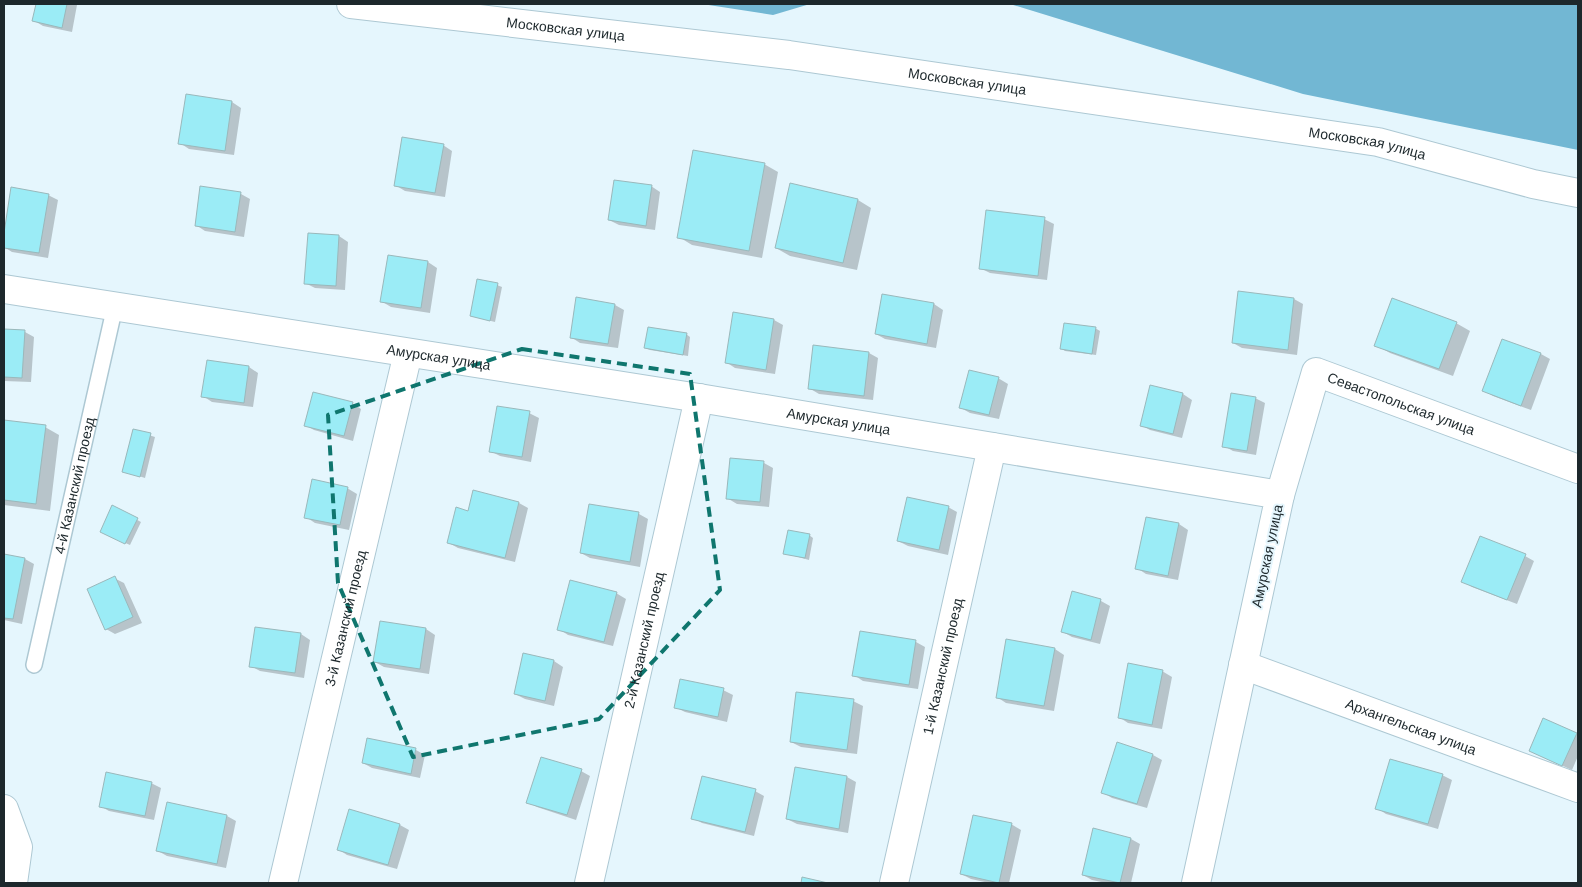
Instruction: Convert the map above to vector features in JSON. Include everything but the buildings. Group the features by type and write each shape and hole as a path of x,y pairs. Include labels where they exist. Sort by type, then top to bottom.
{"street":[{"name":"Московская улица","path":"351,4 789,54 1378,142 1534,184 1578,193"},
{"name":"Амурская улица","path":"4,289 699,398 1280,495 1196,883"},
{"name":"3-й Казанский проезд","path":"283,883 408,353"},
{"name":"Севастопольская улица","path":"1280,495 1316,372 1578,469"},
{"name":"2-й Казанский проезд","path":"589,883 699,398"},
{"name":"1-й Казанский проезд","path":"894,883 992,447"},
{"name":"Архангельская улица","path":"1243,665 1578,788"},
{"path":"4,809 18,848 13,883"}],"lane":[{"name":"4-й Казанский проезд","path":"34,665 115,306"}],"highlighted area":[{"path":"522,349 690,374 720,590 599,719 413,757 338,583 328,415"}],"shaded area":[{"path":"702,4 810,4 773,15"},
{"path":"1010,4 1578,4 1578,150 1303,94"}]}
